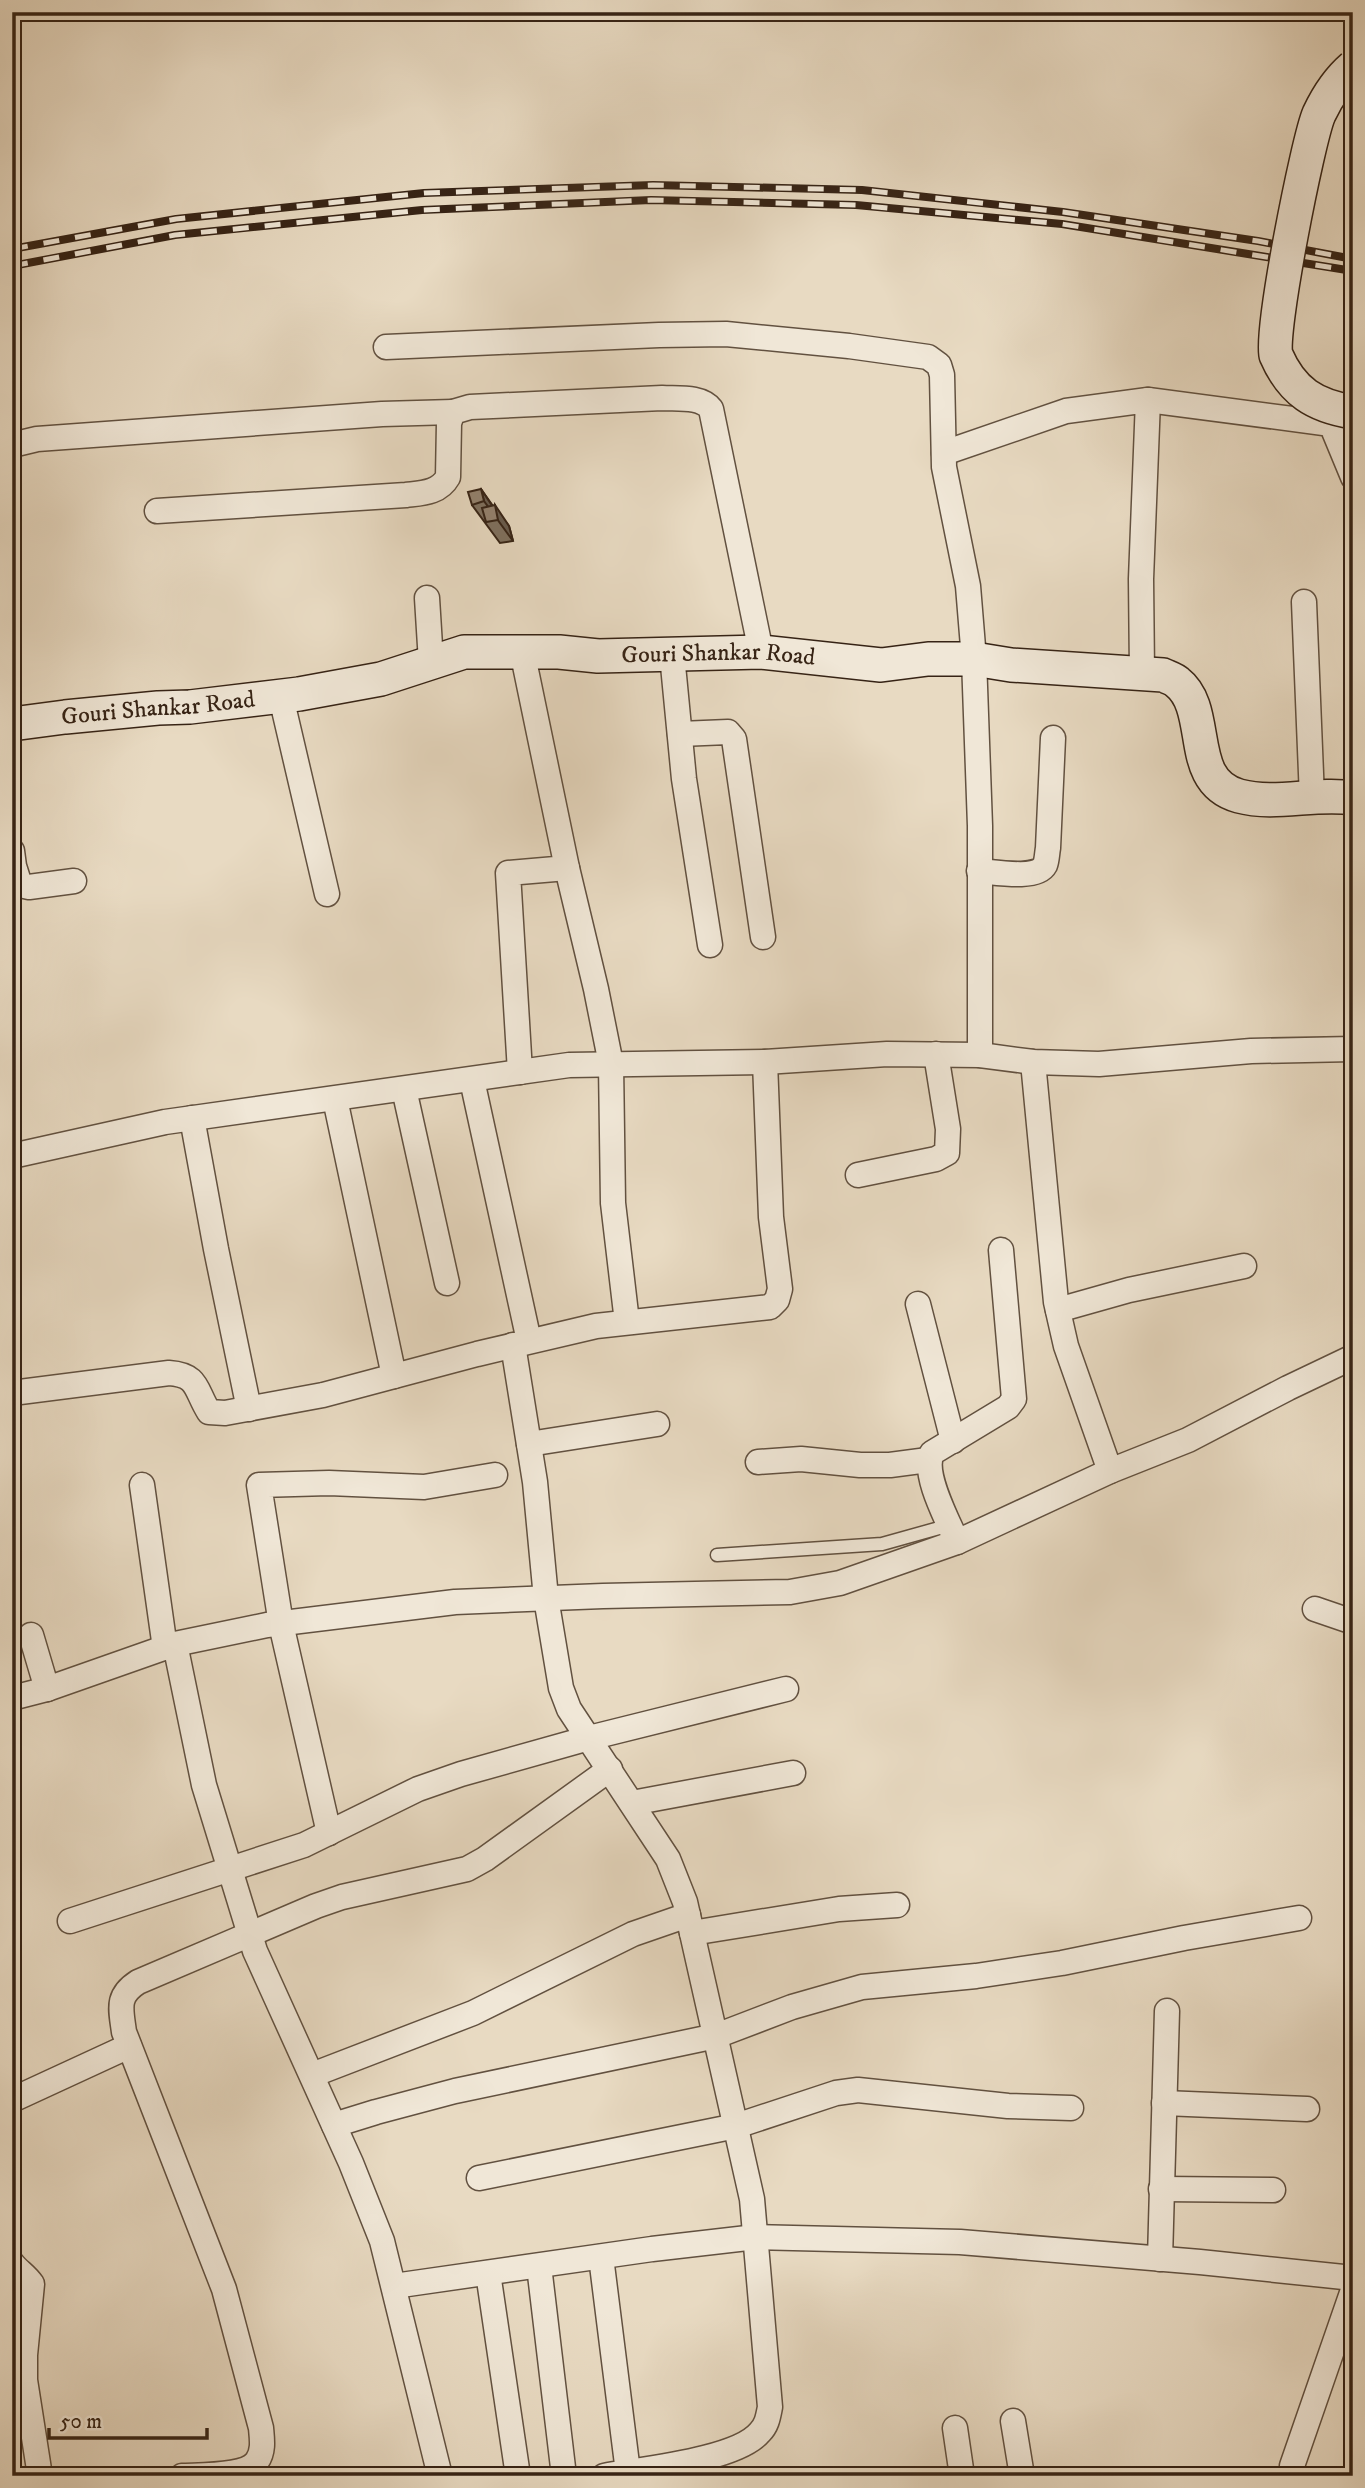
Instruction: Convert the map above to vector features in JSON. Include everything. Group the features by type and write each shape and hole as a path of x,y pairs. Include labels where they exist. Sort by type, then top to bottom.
{"street":[{"path":"1353,66 1341,76 1319,114 1308,152 1280,297 1275,352 1295,388 1329,408 1353,412"},
{"path":"386,348 726,334 928,357 939,365 942,375 944,467 968,586 974,659 980,1055"},
{"path":"12,444 64,437 382,414 453,412 470,407 662,398 693,400 707,404 711,409 761,652"},
{"path":"944,453 1066,411 1148,400 1331,424 1353,477"},
{"path":"1142,673 1141,579 1148,400"},
{"path":"157,511 434,491 444,484 447,477 449,423 453,412"},
{"path":"427,598 431,662"},
{"path":"1304,602 1312,798"},
{"path":"522,651 611,1064 613,1203 627,1322"},
{"name":"Gouri Shankar Road","path":"12,724 281,697 381,679 464,652 522,651 598,656 761,652 881,665 928,659 974,659 1011,665 1163,675 1178,682 1192,703 1208,772 1222,789 1239,796 1268,800 1340,796 1353,798"},
{"path":"672,655 684,779 710,945"},
{"path":"281,697 327,894"},
{"path":"680,734 728,732 734,739 763,937"},
{"path":"979,871 1026,874 1039,871 1045,865 1053,738"},
{"path":"12,851 20,885 29,887 74,881"},
{"path":"520,1072 508,873 567,868"},
{"path":"12,1156 165,1122 569,1065 765,1062 887,1054 980,1055 1033,1062 1099,1064 1251,1051 1353,1049"},
{"path":"858,1175 936,1159 947,1153 947,1129 936,1054"},
{"path":"12,1393 185,1374 194,1382 209,1412 225,1413 323,1395 596,1326 770,1307 777,1300 780,1290 771,1217 765,1062"},
{"path":"1033,1062 1047,1227 1058,1310 1066,1346 1110,1471"},
{"path":"472,1080 521,1343 529,1444 547,1598 561,1688 569,1709 668,1859 690,1924 752,2199 769,2407 768,2420 760,2433 733,2450 629,2473 601,2257"},
{"path":"404,1089 447,1283"},
{"path":"335,1099 394,1376"},
{"path":"192,1118 249,1409"},
{"path":"954,1534 933,1485 928,1460 932,1453 1008,1407 1014,1399 1001,1250"},
{"path":"1058,1310 1129,1290 1244,1266"},
{"path":"918,1304 953,1441"},
{"path":"12,1698 47,1689 170,1646 281,1624 454,1602 790,1592 839,1583 1188,1440 1353,1357"},
{"path":"529,1444 657,1424"},
{"path":"758,1462 801,1459 890,1465 928,1460"},
{"path":"329,1833 281,1624 260,1485 329,1483 424,1487 495,1475"},
{"path":"142,1486 170,1646 204,1785 255,1951 334,2125 382,2241 440,2476"},
{"path":"1315,1609 1353,1622"},
{"path":"31,1636 47,1689"},
{"path":"70,1921 304,1845 418,1789 461,1774 589,1738 786,1689"},
{"path":"182,2476 234,2472 257,2462 262,2448 261,2428 224,2289 124,2032 121,2010 126,1989 316,1906 342,1897 467,1869 485,1859 610,1769"},
{"path":"632,1803 793,1773"},
{"path":"312,2075 473,2013 633,1934 690,1924 897,1905"},
{"path":"334,2125 455,2091 716,2036 792,2007 862,1987 976,1976 1062,1963 1298,1918"},
{"path":"1160,2259 1167,2011"},
{"path":"12,2100 129,2046"},
{"path":"479,2178 736,2126 836,2093 858,2090 1008,2106 1071,2108"},
{"path":"1164,2103 1307,2109"},
{"path":"1161,2189 1273,2190"},
{"path":"394,2286 756,2237 960,2242 1353,2278"},
{"path":"538,2266 564,2476"},
{"path":"14,2268 26,2275 32,2284 25,2355 40,2476"},
{"path":"488,2273 518,2476"},
{"path":"1289,2473 1350,2304"},
{"path":"1013,2421 1023,2476"},
{"path":"955,2428 962,2476"}],"lane":[{"path":"717,1555 882,1544 954,1534"}],"building":[{"path":"481,489 484,501 472,505 468,492"},
{"path":"495,505 498,520 486,522 482,508"}],"railway":[{"path":"12,14 24,12"},
{"path":"12,249 176,219 424,193 653,185 862,190 1063,212 1258,241 1353,259"},
{"path":"12,266 175,235 422,210 651,200 856,205 1062,224 1353,271"}]}
